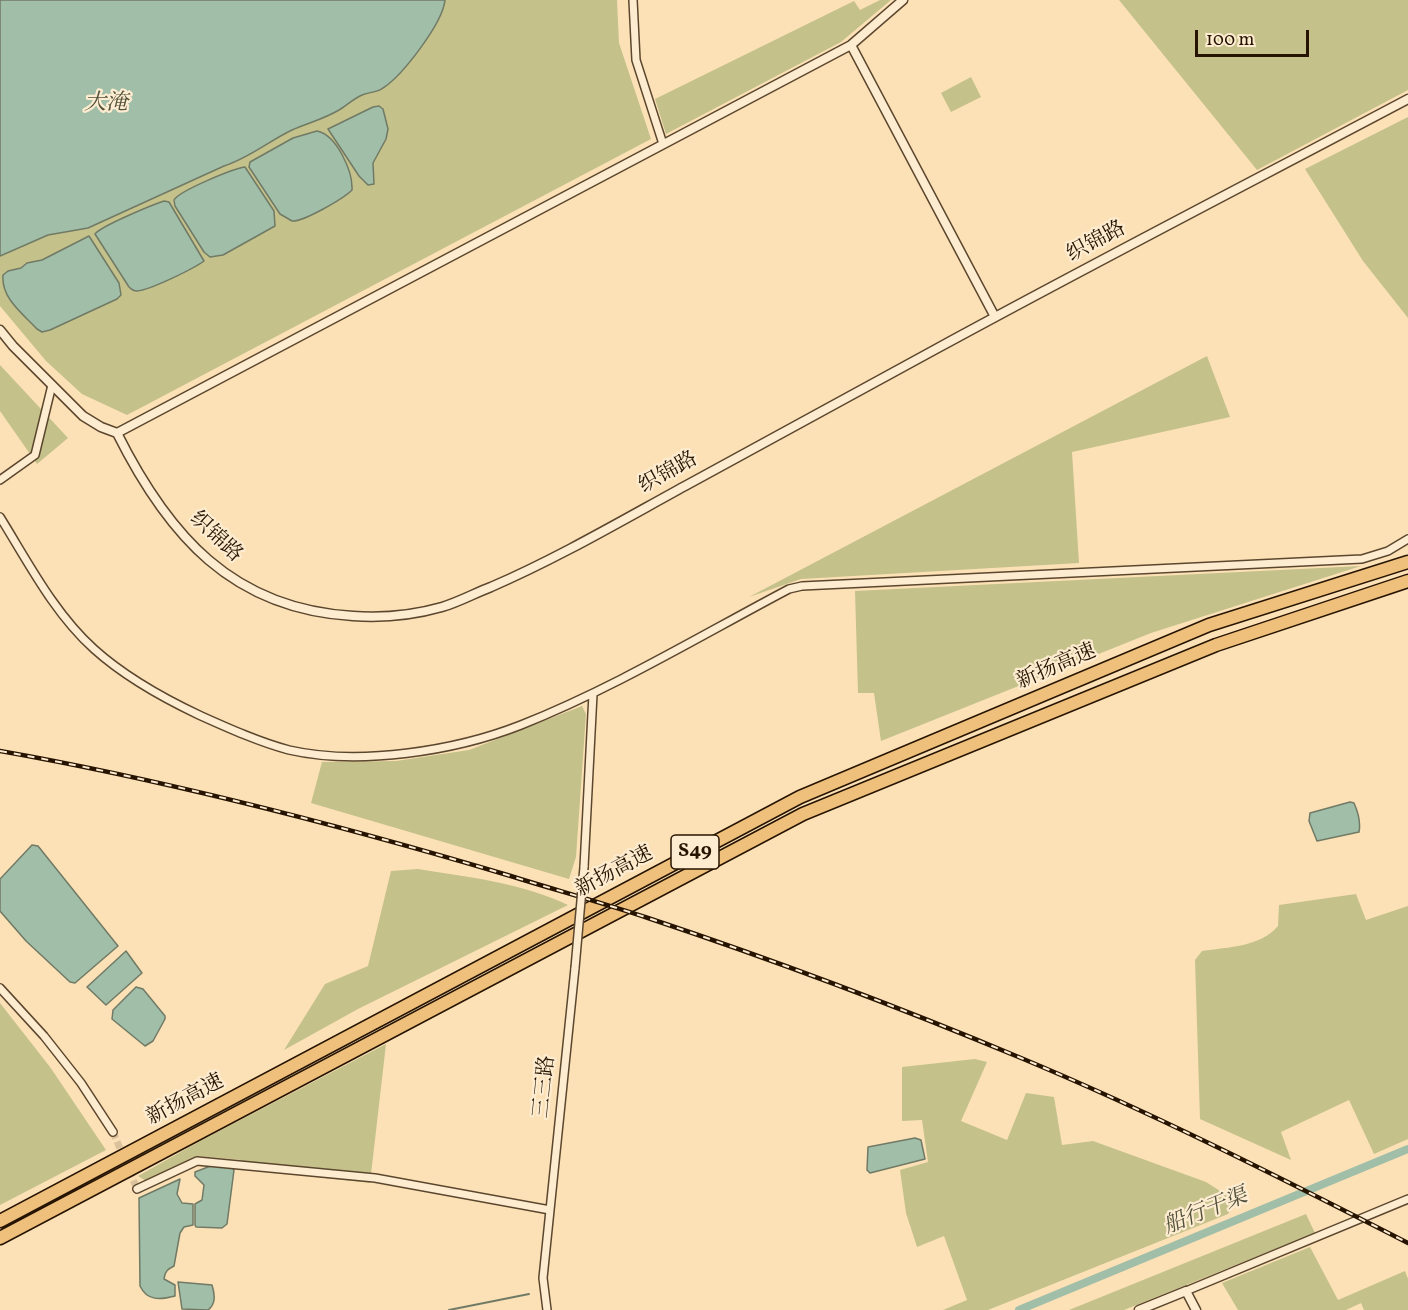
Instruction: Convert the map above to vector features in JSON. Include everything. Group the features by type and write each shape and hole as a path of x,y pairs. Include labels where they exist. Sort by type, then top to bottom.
{"highway":[{"name":"新扬高速","path":"0,1221 800,797 1209,625 1408,562"},
{"name":"新扬高速","path":"0,1238 803,814 1216,645 1408,581"}],"street":[{"path":"633,0 636,60 663,144"},
{"path":"0,330 83,416 117,433 851,45 903,0"},
{"path":"851,45 995,317"},
{"name":"织锦路","path":"117,433 133,464 165,514 205,559 232,579 268,598 306,610 352,616 395,616 446,606 518,575 995,317 1408,99"},
{"path":"0,480 35,455 52,385"},
{"path":"0,517 40,582 69,621 93,648 129,677 161,697 225,726 288,749 345,756 406,753 468,742 520,726 593,694 789,590 802,586 1362,559 1388,552 1408,539"},
{"name":"三三路","path":"547,1310 543,1278 584,867 593,694"},
{"path":"0,988 50,1043 81,1083 113,1132"},
{"path":"137,1189 197,1161 375,1178 550,1210"},
{"path":"1139,1310 1408,1198"},
{"path":"1186,1291 1196,1310"}],"shaded area":[{"path":"0,0 617,0 619,43 651,139 127,415 82,394 46,361 0,306"},
{"path":"880,0 891,0 841,42 666,134 655,99 854,1 860,10"},
{"path":"1119,0 1408,0 1408,90 1257,170"},
{"path":"971,77 981,97 951,112 941,93"},
{"path":"1408,117 1408,318 1363,261 1305,169"},
{"path":"1207,356 1230,417 1072,452 1079,563 801,579 749,597"},
{"path":"0,365 68,438 37,464 0,411"},
{"path":"1361,566 1151,633 881,741 874,693 858,693 855,591"},
{"path":"582,706 586,714 576,857 569,879 311,803 322,762 396,761 469,750"},
{"path":"418,869 514,886 568,905 358,1009 284,1050 325,984 368,966 391,871"},
{"path":"1356,894 1366,920 1408,906 1408,1139 1374,1154 1349,1100 1281,1132 1291,1160 1200,1119 1195,960 1202,951 1243,945 1271,933 1278,926 1279,905"},
{"path":"0,1003 50,1067 106,1150 0,1205"},
{"path":"386,1044 370,1183 243,1169 242,1160 198,1156 146,1181 138,1176 202,1140"},
{"path":"975,1059 987,1062 961,1121 1007,1140 1026,1093 1054,1097 1062,1145 1093,1141 1206,1182 1228,1196 1234,1204 1228,1214 988,1310 943,1310 967,1300 944,1236 917,1247 906,1213 900,1170 928,1162 922,1120 902,1121 902,1067"},
{"path":"1306,1214 1315,1233 1124,1310 1069,1310"},
{"path":"1310,1247 1338,1300 1405,1271 1408,1279 1408,1310 1364,1310 1361,1303 1346,1310 1238,1310 1222,1283"}],"water":[{"name":"大淹","path":"0,0 445,0 443,10 430,35 410,61 381,90 362,95 333,113 292,130 242,159 88,228 48,235 0,256"},
{"path":"379,106 383,109 388,129 386,139 373,163 374,184 368,185 359,176 328,129"},
{"path":"317,131 331,139 342,155 350,174 352,190 323,209 305,218 292,221 280,214 249,167 250,162 293,138"},
{"path":"245,167 274,211 275,226 223,255 210,257 204,252 175,206 174,200 185,191 206,181"},
{"path":"164,201 169,202 204,261 161,283 133,291 95,234 116,221"},
{"path":"89,236 119,283 121,295 117,299 42,332 19,311 9,298 5,291 3,275 27,263 42,260"},
{"path":"1350,802 1354,803 1358,813 1359,832 1317,841 1309,821 1310,813"},
{"path":"32,845 38,846 118,946 75,983 70,982 26,941 0,911 0,879"},
{"path":"126,951 142,973 106,1005 87,987"},
{"path":"136,987 143,989 165,1016 153,1041 145,1046 112,1019 113,1010"},
{"path":"915,1138 921,1140 925,1159 870,1173 867,1170 868,1147"},
{"path":"213,1165 231,1166 234,1170 227,1224 222,1228 196,1227 195,1204 202,1200 204,1185 195,1176 195,1172"},
{"path":"180,1179 177,1194 182,1203 193,1204 193,1225 184,1227 180,1233 174,1266 164,1276 164,1279 175,1285 175,1296 150,1297 140,1286 139,1198"},
{"path":"178,1282 212,1285 214,1299 211,1308 208,1310 182,1309"}],"waterway":[{"name":"船行干渠","path":"1019,1310 1408,1149"},
{"path":"449,1310 529,1294"}],"tunnel":[{"path":"113,1132 137,1189"}],"railway":[{"path":"0,751 191,790 317,821 594,901 742,950 929,1021 1070,1079 1313,1194 1408,1243"}]}
